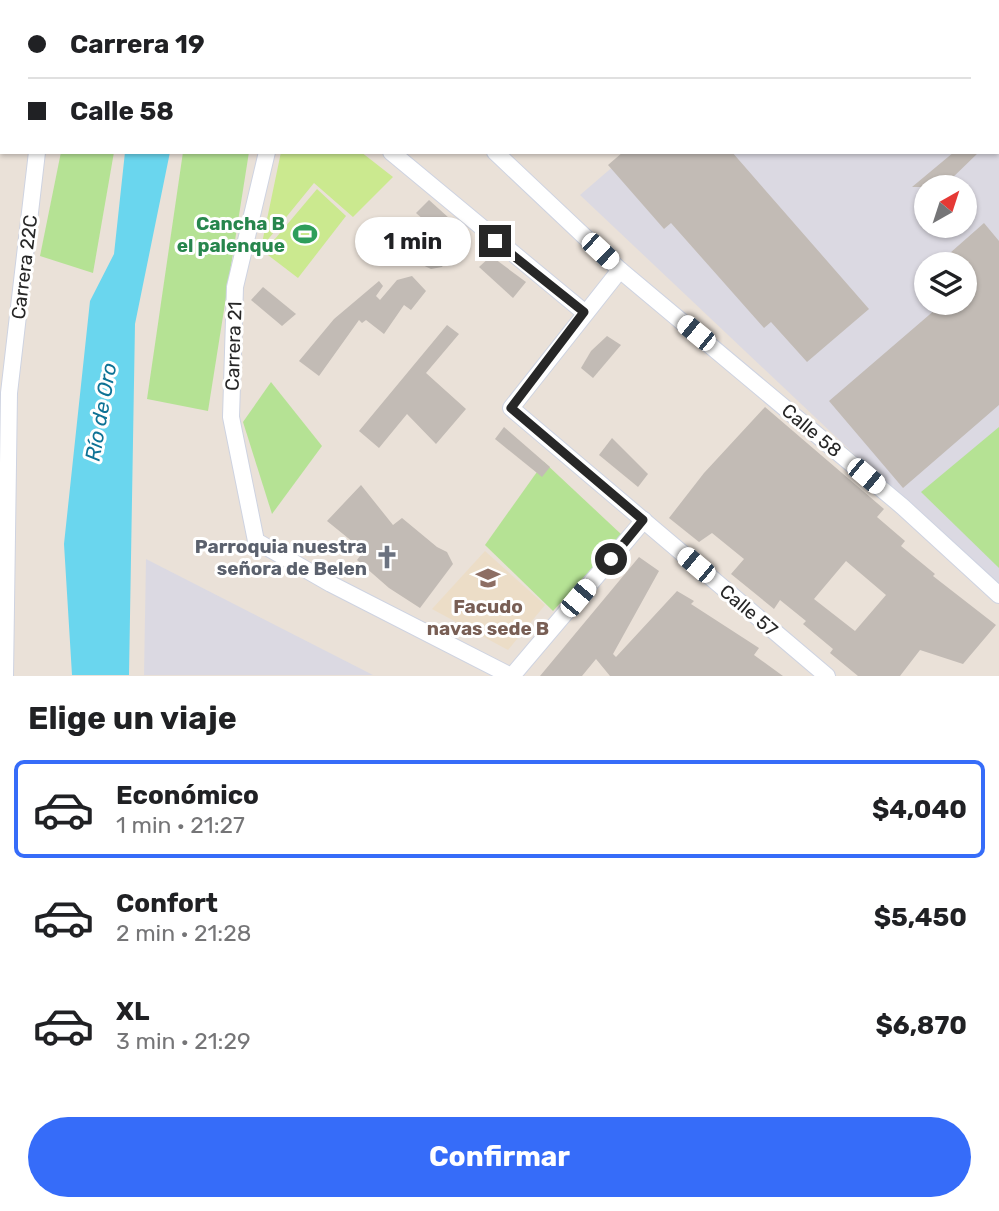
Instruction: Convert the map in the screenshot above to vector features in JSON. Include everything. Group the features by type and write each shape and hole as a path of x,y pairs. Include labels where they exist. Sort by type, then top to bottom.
{"street":[{"name":"Carrera 22C","path":"5,676 4,390 37,154"},
{"name":"Carrera 21","path":"267,154 234,287 231,417 256,541 331,584 511,676"},
{"path":"393,154 584,312 620,270"},
{"name":"Calle 58","path":"497,154 620,270 903,507 999,595"},
{"name":"Calle 57","path":"584,312 511,408 827,676"},
{"path":"511,676 643,520"}],"shaded area":[{"path":"628,154 999,154 999,591 580,195"},
{"name":"Facudo navas sede B","path":"485,551 545,605 508,650 432,609"},
{"path":"146,559 373,675 144,675"}],"green space":[{"path":"61,154 114,154 93,273 40,256"},
{"path":"183,154 249,154 208,411 147,399"},
{"path":"281,154 364,154 393,177 353,217 314,183 261,248"},
{"name":"Cancha B el palenque","path":"317,189 346,216 298,278 264,252"},
{"path":"271,382 322,446 272,514 243,422"},
{"path":"999,427 999,568 921,492"},
{"path":"544,462 622,535 553,611 485,545"}],"water":[{"name":"Río de Oro","path":"125,154 170,154 135,324 129,675 72,675 64,544 90,301 114,254"}],"building":[{"path":"621,154 734,154 869,309 807,362 771,322 764,328 671,223 664,229 608,165"},
{"path":"952,154 977,154 955,175 926,175"},
{"path":"429,200 459,227 448,241 416,213"},
{"path":"984,223 999,241 999,405 903,488 829,401 929,315 977,315 977,252 951,252 967,238 977,238 977,229"},
{"path":"438,247 451,254 442,267 431,269 414,261 424,249"},
{"path":"491,256 526,282 513,298 479,267"},
{"path":"412,276 426,291 411,310 404,305 384,334 366,320 362,323 359,320 319,376 299,361 334,319 379,281 383,286 376,296 380,300 397,280"},
{"path":"263,287 296,314 282,326 251,300"},
{"path":"447,325 459,334 426,373 466,409 436,444 407,414 379,448 359,431"},
{"path":"607,336 621,345 593,378 581,368 591,351"},
{"path":"765,407 884,509 877,517 905,541 901,546 935,574 933,576 996,625 963,664 920,650 900,676 858,676 830,653 833,649 803,624 806,621 780,600 774,609 731,574 744,559 712,533 699,542 669,518 704,473","holes":["846,561 886,595 855,631 814,599"]},
{"path":"504,427 550,467 542,477 495,439"},
{"path":"612,438 648,474 638,487 599,455"},
{"path":"361,485 393,525 402,518 447,552 453,564 420,608 389,588 357,560 364,551 327,521"},
{"path":"639,557 659,571 613,654 616,657 677,591 694,601 691,604 759,648 754,655 783,676 610,676 596,659 582,676 540,676"}],"place":[{"name":"Cancha B el palenque","path":"305,234"},
{"name":"Parroquia nuestra señora de Belen","path":"387,557"},
{"name":"Facudo navas sede B","path":"488,578"}],"route":[{"path":"495,241 584,312 511,408 643,520 611,559"}]}
